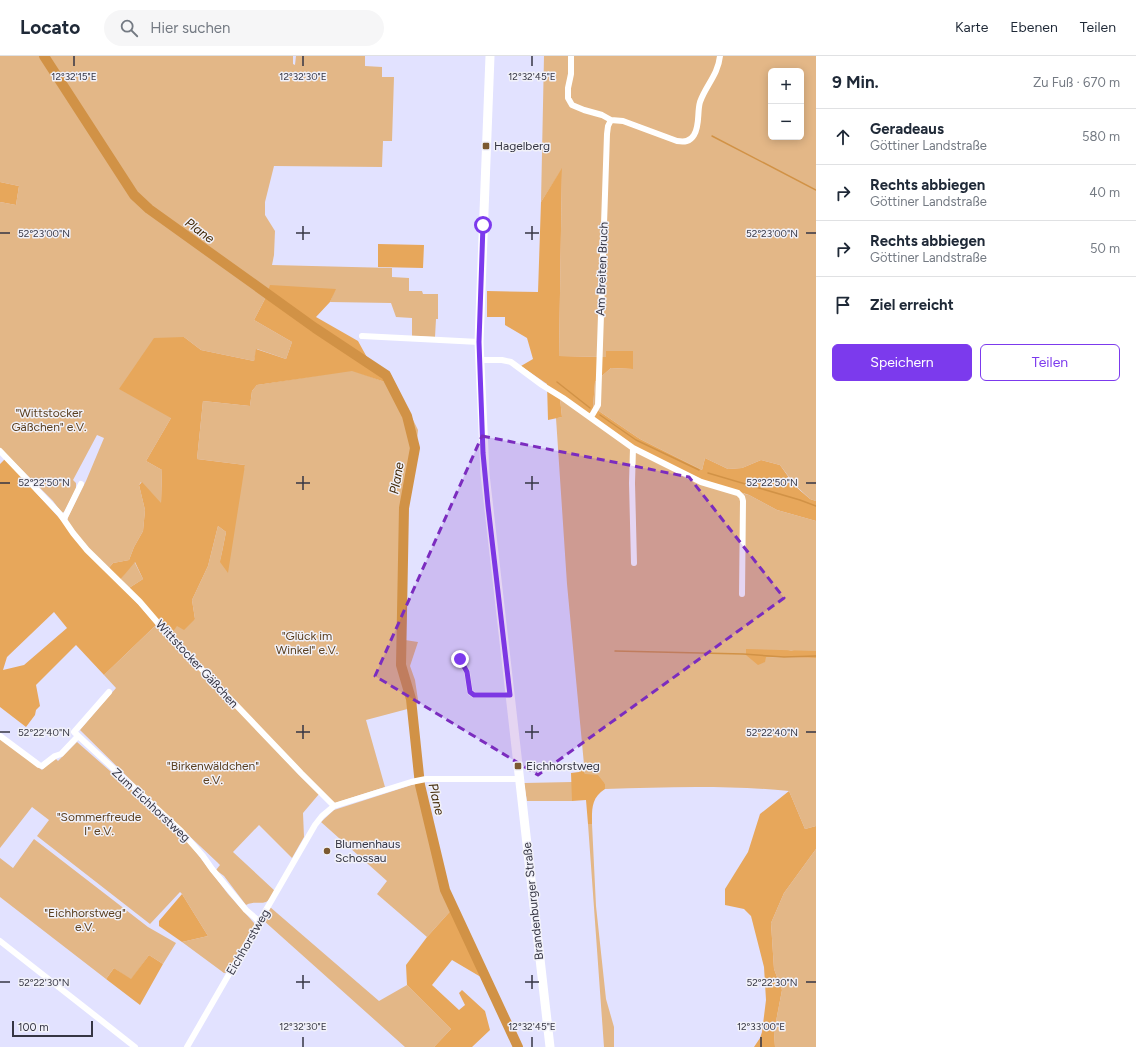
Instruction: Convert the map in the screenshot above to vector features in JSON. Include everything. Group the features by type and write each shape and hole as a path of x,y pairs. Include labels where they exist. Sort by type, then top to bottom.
{"street":[{"name":"Brandenburger Straße","path":"490,56 479,342 485,474 550,1047"},
{"path":"571,56 571,74 568,88 568,98 572,105 611,120 623,121 678,141 688,141 695,132 700,102 714,76 720,56"},
{"name":"Am Breiten Bruch","path":"591,417 598,405 607,134 608,126 611,120"},
{"path":"362,336 479,342"},
{"path":"479,360 502,360 511,362 633,448 689,477 738,493 742,497 743,501 742,594"},
{"path":"633,448 632,483 634,564"},
{"name":"Wittstocker Gäßchen","path":"0,451 64,519 87,550 140,602 164,630 334,806"},
{"path":"64,519 81,484"},
{"path":"460,659 467,672 470,692 474,695 510,695"},
{"path":"0,736 42,766 55,756 61,754 78,736 74,732 109,692"},
{"name":"Zum Eichhorstweg","path":"78,736 181,831 246,910 260,922"},
{"name":"Eichhorstweg","path":"186,1047 315,825 322,816 334,806 411,782 426,779 520,779"},
{"path":"0,941 135,1047"}],"highlighted area":[{"path":"482,436 689,477 784,598 538,775 375,676"}],"green space":[{"name":"\"Wittstocker Gäßchen\" e.V.","path":"0,56 44,56 133,195 149,210 134,194 45,56 293,56 293,64 295,65 296,56 365,56 365,66 382,67 382,77 394,77 392,141 383,141 382,167 274,166 265,202 265,215 275,231 272,265 392,268 392,277 409,278 409,291 422,291 423,294 438,294 438,319 436,319 435,337 412,336 412,318 396,317 391,303 330,302 335,289 266,297 254,320 292,342 286,359 257,349 254,361 201,350 184,337 171,418 146,461 162,470 161,504 141,482 139,485 145,510 143,531 129,560 113,563 108,569 67,522 104,438 97,435 73,480 76,483 76,489 64,512 62,513 53,501 0,448 0,202 16,205 19,186 0,182"},
{"path":"544,56 816,56 816,501 810,499 795,485 780,465 761,460 742,468 728,469 705,458 702,470 640,439 593,407 595,382 611,368 633,369 606,351 606,357 559,356 562,169 541,202"},
{"name":"\"Glück im Winkel\" e.V.","path":"352,370 385,382 385,373 389,371 418,430 415,459 409,491 404,572 405,640 418,642 410,666 415,680 418,700 415,707 366,720 385,787 335,803 321,791 171,635 177,625 195,619 192,600 208,566 218,526 226,532 220,562 245,465 197,459 203,401 250,406 252,391 257,385"},
{"path":"560,398 777,510 816,521 816,651 791,650 766,657 816,658 816,826 805,829 789,791 720,787 605,789 605,784 585,775 567,584 556,418 562,417"},
{"path":"134,561 143,579 129,588 120,580"},
{"name":"\"Birkenwäldchen\" e.V.","path":"156,625 319,794 303,813 304,837 292,858 259,825 233,852 275,891 266,902 246,905 224,876 216,870 220,865 80,730 116,688 104,675"},
{"name":"\"Sommerfreude I\" e.V.","path":"0,738 42,770 55,758 58,761 77,742 175,828 189,843 228,894 254,923 254,926 228,972 224,973 182,942 208,936 180,892 150,924 37,836 49,820 32,807 0,848"},
{"path":"572,782 572,801 527,801 524,783"},
{"path":"421,783 446,890 454,907 427,937 377,894 387,881 321,822 334,810"},
{"path":"588,824 592,824 596,906 606,999 614,1027 614,1047 604,1047"},
{"name":"\"Eichhorstweg\" e.V.","path":"34,839 148,927 176,943 163,964 149,955 131,980 114,968 106,979 0,897 0,858 13,868"},
{"path":"816,849 816,1047 775,1047 774,1032 782,990 774,969 771,923 784,893"},
{"path":"270,907 379,1001 407,985 451,1029 434,1047 405,1047 263,920"}],"shaded area":[{"path":"562,168 559,356 606,357 606,351 633,351 633,369 611,368 595,382 593,407 640,439 702,470 705,458 728,469 742,468 761,460 780,465 795,486 810,499 816,501 816,521 777,510 749,495 706,481 633,447 560,398 562,417 548,420 547,384 521,366 533,359 527,338 505,325 505,317 487,317 487,291 538,292 541,202"},
{"path":"0,182 19,186 16,205 0,202"},
{"path":"378,244 424,245 423,268 378,267"},
{"path":"270,285 336,289 330,302 316,317 358,341 369,361 385,373 385,382 352,371 257,385 252,391 250,406 203,401 197,459 245,465 228,573 220,562 226,532 218,526 208,566 192,600 195,619 184,630 177,626 171,635 129,588 143,579 135,562 120,580 108,569 113,563 129,560 143,531 145,510 139,485 142,482 161,503 162,470 146,461 171,418 119,389 154,338 184,337 201,350 254,361 256,349 286,359 292,342 254,320 266,297"},
{"path":"5,459 156,625 104,675 76,645 36,685 40,706 26,727 0,707 0,464","holes":["54,612 67,628 24,665 3,670 7,657"]},
{"path":"746,649 816,651 816,658 766,657 765,662 758,665 746,655"},
{"path":"583,766 585,774 598,775 605,784 605,789 600,792 593,804 592,824 588,824 586,800 572,801 571,773 579,772"},
{"path":"789,791 805,829 816,826 816,849 784,893 771,923 774,969 782,990 774,1032 775,1047 754,1047 762,1032 766,1000 764,967 751,916 744,909 725,905 725,889 748,852 760,814"},
{"path":"182,894 208,936 182,942 159,926 159,921"},
{"path":"454,907 491,983 452,960 432,985 459,1010 465,1005 459,993 462,990 485,1011 490,1030 472,1047 434,1047 451,1029 407,985 406,965 427,937"},
{"path":"149,955 163,964 140,1005 106,979 114,968 131,979"}],"waterway":[{"name":"Plane","path":"44,56 134,195 149,209 315,328 386,375 407,416 415,448 404,508 401,665 411,699 420,785 445,890 518,1047"},
{"path":"712,136 816,190"},
{"path":"557,382 590,408"},
{"path":"600,415 636,440 699,470"},
{"path":"708,473 816,506"},
{"path":"615,651 743,654 784,657 816,656"}],"place":[{"name":"Hagelberg","path":"486,146"},
{"name":"Eichhorstweg","path":"518,766"},
{"name":"Blumenhaus Schossau","path":"327,851"}],"route":[{"path":"460,659 467,672 470,692 474,695 510,695 500,617 483,453 479,320 483,225"}]}
